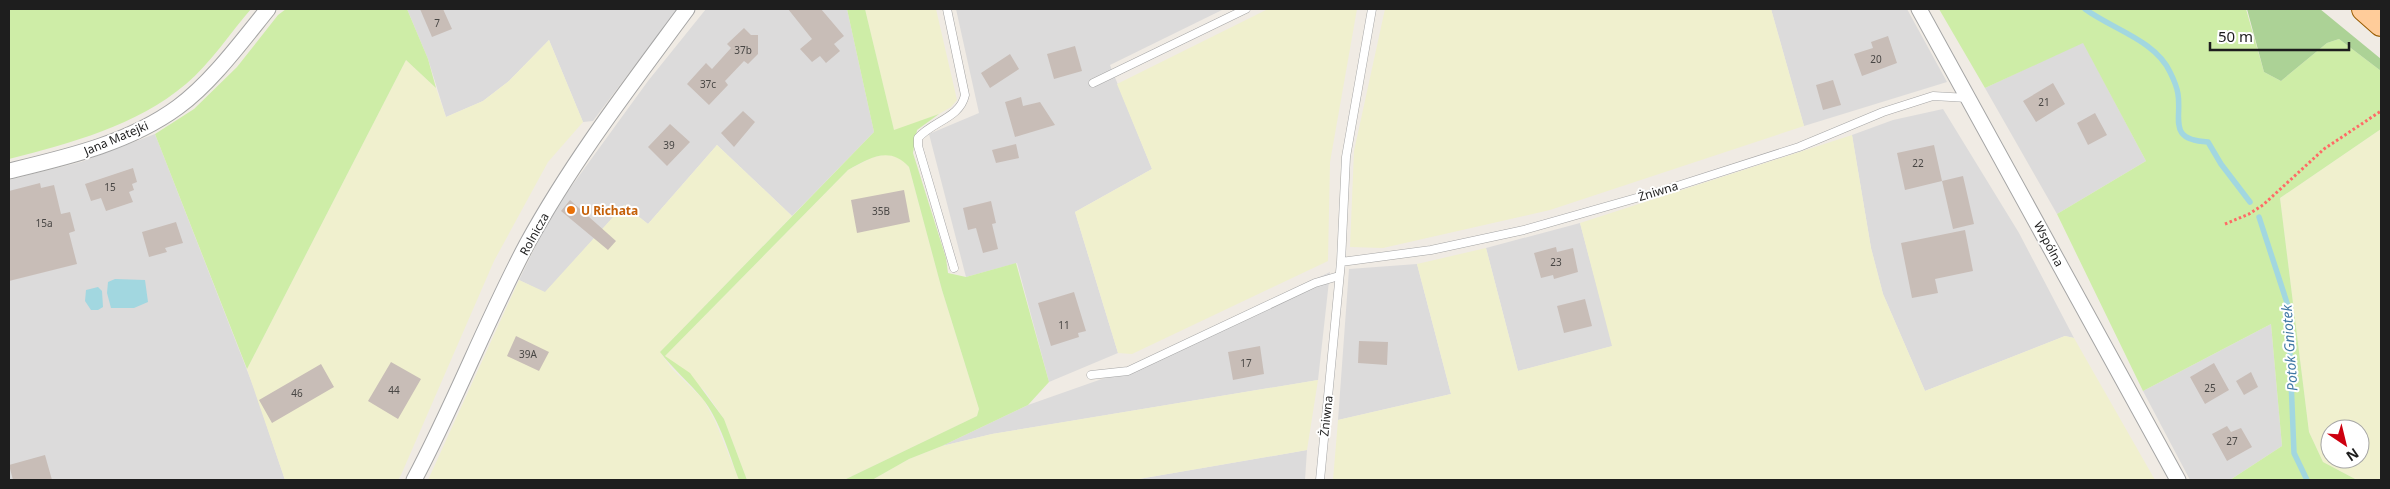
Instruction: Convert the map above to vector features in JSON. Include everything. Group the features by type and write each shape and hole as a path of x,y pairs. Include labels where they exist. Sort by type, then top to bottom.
{"main road":[{"path":"2364,9 2381,24"}],"street":[{"name":"Jana Matejki","path":"9,172 74,156 139,131 179,106 209,77 268,9"},
{"name":"Rolnicza","path":"414,480 437,436 527,244 579,156 687,9"},
{"name":"Wspólna","path":"1919,9 2178,480"}],"lane":[{"path":"947,9 965,95 963,105 954,114 928,127 918,138 918,146 954,268"},
{"path":"1093,83 1246,9"},
{"name":"Żniwna","path":"1320,480 1341,262 1346,157 1372,9"},
{"name":"Żniwna","path":"1341,262 1431,250 1524,230 1668,189 1799,147 1883,112 1933,96 1968,98"},
{"path":"1091,375 1128,371 1315,283 1339,276"}],"path":[{"path":"2225,224 2249,214 2262,205 2324,149 2381,111"}],"shaded area":[{"path":"407,9 681,9 653,41 593,121 583,122 549,40 509,81 483,101 446,117 428,59"},
{"path":"706,9 847,9 874,132 792,216 717,145 648,224 624,205 545,293 519,280 552,213 648,81"},
{"path":"956,9 1224,9 1110,65 1152,169 1075,212 1118,353 1049,382 1017,263 966,277 929,134 979,113"},
{"path":"1771,9 1907,9 1947,82 1804,126"},
{"path":"2083,42 2146,161 2057,214 1985,88"},
{"path":"1943,109 2019,233 2074,338 2065,336 1925,391 1883,294 1871,248 1852,135 1893,120"},
{"path":"155,134 254,388 285,480 9,480 9,180 81,162"},
{"path":"1580,223 1613,346 1518,371 1486,248"},
{"path":"1417,264 1451,394 1338,420 1349,269"},
{"path":"1330,272 1318,380 992,434 942,446 1028,405 1116,374"},
{"path":"2271,324 2282,446 2230,480 2190,480 2143,391"},
{"path":"1307,450 1305,480 1133,480"}],"green space":[{"path":"9,9 251,9 195,76 167,99 124,122 102,131 9,159"},
{"path":"286,9 407,9 428,59 436,88 406,60 247,369 155,134 194,109 237,67 278,15"},
{"path":"847,9 865,9 894,130 939,114 917,130 913,153 946,258 948,273 966,277 1016,263 1049,382 1028,405 942,446 909,459 872,480 844,480 977,416 979,409 942,290 909,167 901,160 886,155 871,158 848,170 665,356 690,373 724,419 747,480 739,480 714,416 697,392 660,352 874,132"},
{"path":"865,9 936,9 957,100 951,107 939,114 894,131"},
{"path":"1268,9 1357,9 1330,162 1328,261 1132,354 1118,353 1075,212 1152,169 1117,84"},
{"path":"1385,9 1771,9 1804,126 1550,210 1383,248 1350,247 1354,151"},
{"path":"1939,9 2246,9 2264,72 2281,81 2327,43 2339,39 2381,71 2381,129 2280,198 2309,432 2320,456 2320,469 2336,469 2357,480 2230,480 2282,446 2271,324 2143,391 2057,214 2146,161 2083,43 1985,88"},
{"path":"2247,9 2320,9 2381,59 2381,71 2339,39 2327,43 2281,81 2264,72"},
{"path":"549,40 583,122 548,162 494,261 398,480 285,480 247,369 406,60 436,88 446,117 483,101 509,81"},
{"path":"2381,129 2381,480 2357,480 2336,469 2370,469 2370,419 2320,419 2320,456 2309,432 2280,198"},
{"path":"1852,135 1871,248 1883,294 1925,391 2065,336 2074,338 2155,480 1333,480 1338,420 1451,394 1417,264 1486,248 1518,371 1612,346 1580,223"},
{"path":"717,145 792,216 660,352 672,369 703,399 715,421 739,480 428,480 519,280 545,292 624,205 648,224"},
{"path":"886,154 900,157 909,167 942,290 979,409 977,416 844,480 747,480 724,419 705,391 665,356 848,170 871,158"},
{"path":"1318,380 1307,450 1133,480 872,480 909,459 942,446 992,434"}],"water":[{"path":"115,279 145,280 148,302 134,308 111,308 107,293 108,282"},
{"path":"98,287 102,291 103,307 98,310 91,310 85,301 86,290"}],"building":[{"path":"420,9 443,9 452,29 432,37"},
{"path":"788,9 821,9 844,36 834,44 840,51 826,63 820,56 812,62 800,49 812,39"},
{"path":"744,28 751,35 758,35 758,54 748,64 744,61 725,81 728,85 709,105 687,84 706,63 712,69 731,48 727,44"},
{"path":"1888,36 1897,63 1862,76 1854,54 1873,48 1871,42"},
{"path":"1075,46 1082,71 1054,79 1047,54"},
{"path":"1010,54 1019,69 990,88 981,73"},
{"path":"1833,80 1841,105 1823,110 1816,85"},
{"path":"2053,83 2065,104 2036,122 2023,101"},
{"path":"1021,97 1023,106 1040,102 1055,125 1015,137 1005,102"},
{"path":"743,111 755,122 734,147 721,133"},
{"path":"2095,113 2107,135 2088,145 2077,123"},
{"path":"670,124 690,142 667,166 648,147"},
{"path":"1016,144 1019,158 996,163 992,150"},
{"path":"1934,145 1942,181 1905,190 1897,153"},
{"path":"133,168 137,182 132,184 134,190 129,192 133,202 106,211 101,198 91,201 85,184"},
{"path":"1963,176 1974,224 1953,229 1942,181"},
{"path":"40,183 41,188 54,185 61,214 70,212 75,231 69,233 77,264 9,281 9,191"},
{"path":"904,190 910,222 857,233 851,200"},
{"path":"570,200 616,241 608,250 561,211"},
{"path":"991,201 996,223 992,224 998,249 983,253 976,228 968,230 963,208"},
{"path":"176,222 183,243 165,248 167,252 149,257 142,232"},
{"path":"1965,230 1973,271 1935,279 1938,293 1912,298 1901,243"},
{"path":"1556,247 1557,252 1573,248 1578,272 1554,279 1553,275 1541,278 1534,253"},
{"path":"1074,292 1086,331 1078,333 1079,337 1051,346 1038,303"},
{"path":"1585,299 1592,326 1564,333 1557,306"},
{"path":"516,336 549,352 539,371 507,356"},
{"path":"1359,341 1388,342 1387,365 1358,363"},
{"path":"1260,346 1264,374 1233,380 1228,352"},
{"path":"391,362 421,379 398,419 368,401"},
{"path":"2214,363 2229,390 2205,404 2190,377"},
{"path":"321,364 334,387 272,423 259,400"},
{"path":"2251,372 2258,387 2244,395 2236,381"},
{"path":"2227,426 2231,432 2241,428 2252,447 2227,461 2212,434"},
{"path":"45,455 52,480 13,480 9,465"}],"waterway":[{"name":"Potok Gniotek","path":"2085,9 2144,43 2163,61 2175,83 2179,103 2178,120 2182,133 2195,140 2208,142 2221,164 2250,202"},
{"name":"Potok Gniotek","path":"2259,217 2288,306 2294,453 2307,480"}],"place":[{"name":"U Richata","path":"571,210"}]}
